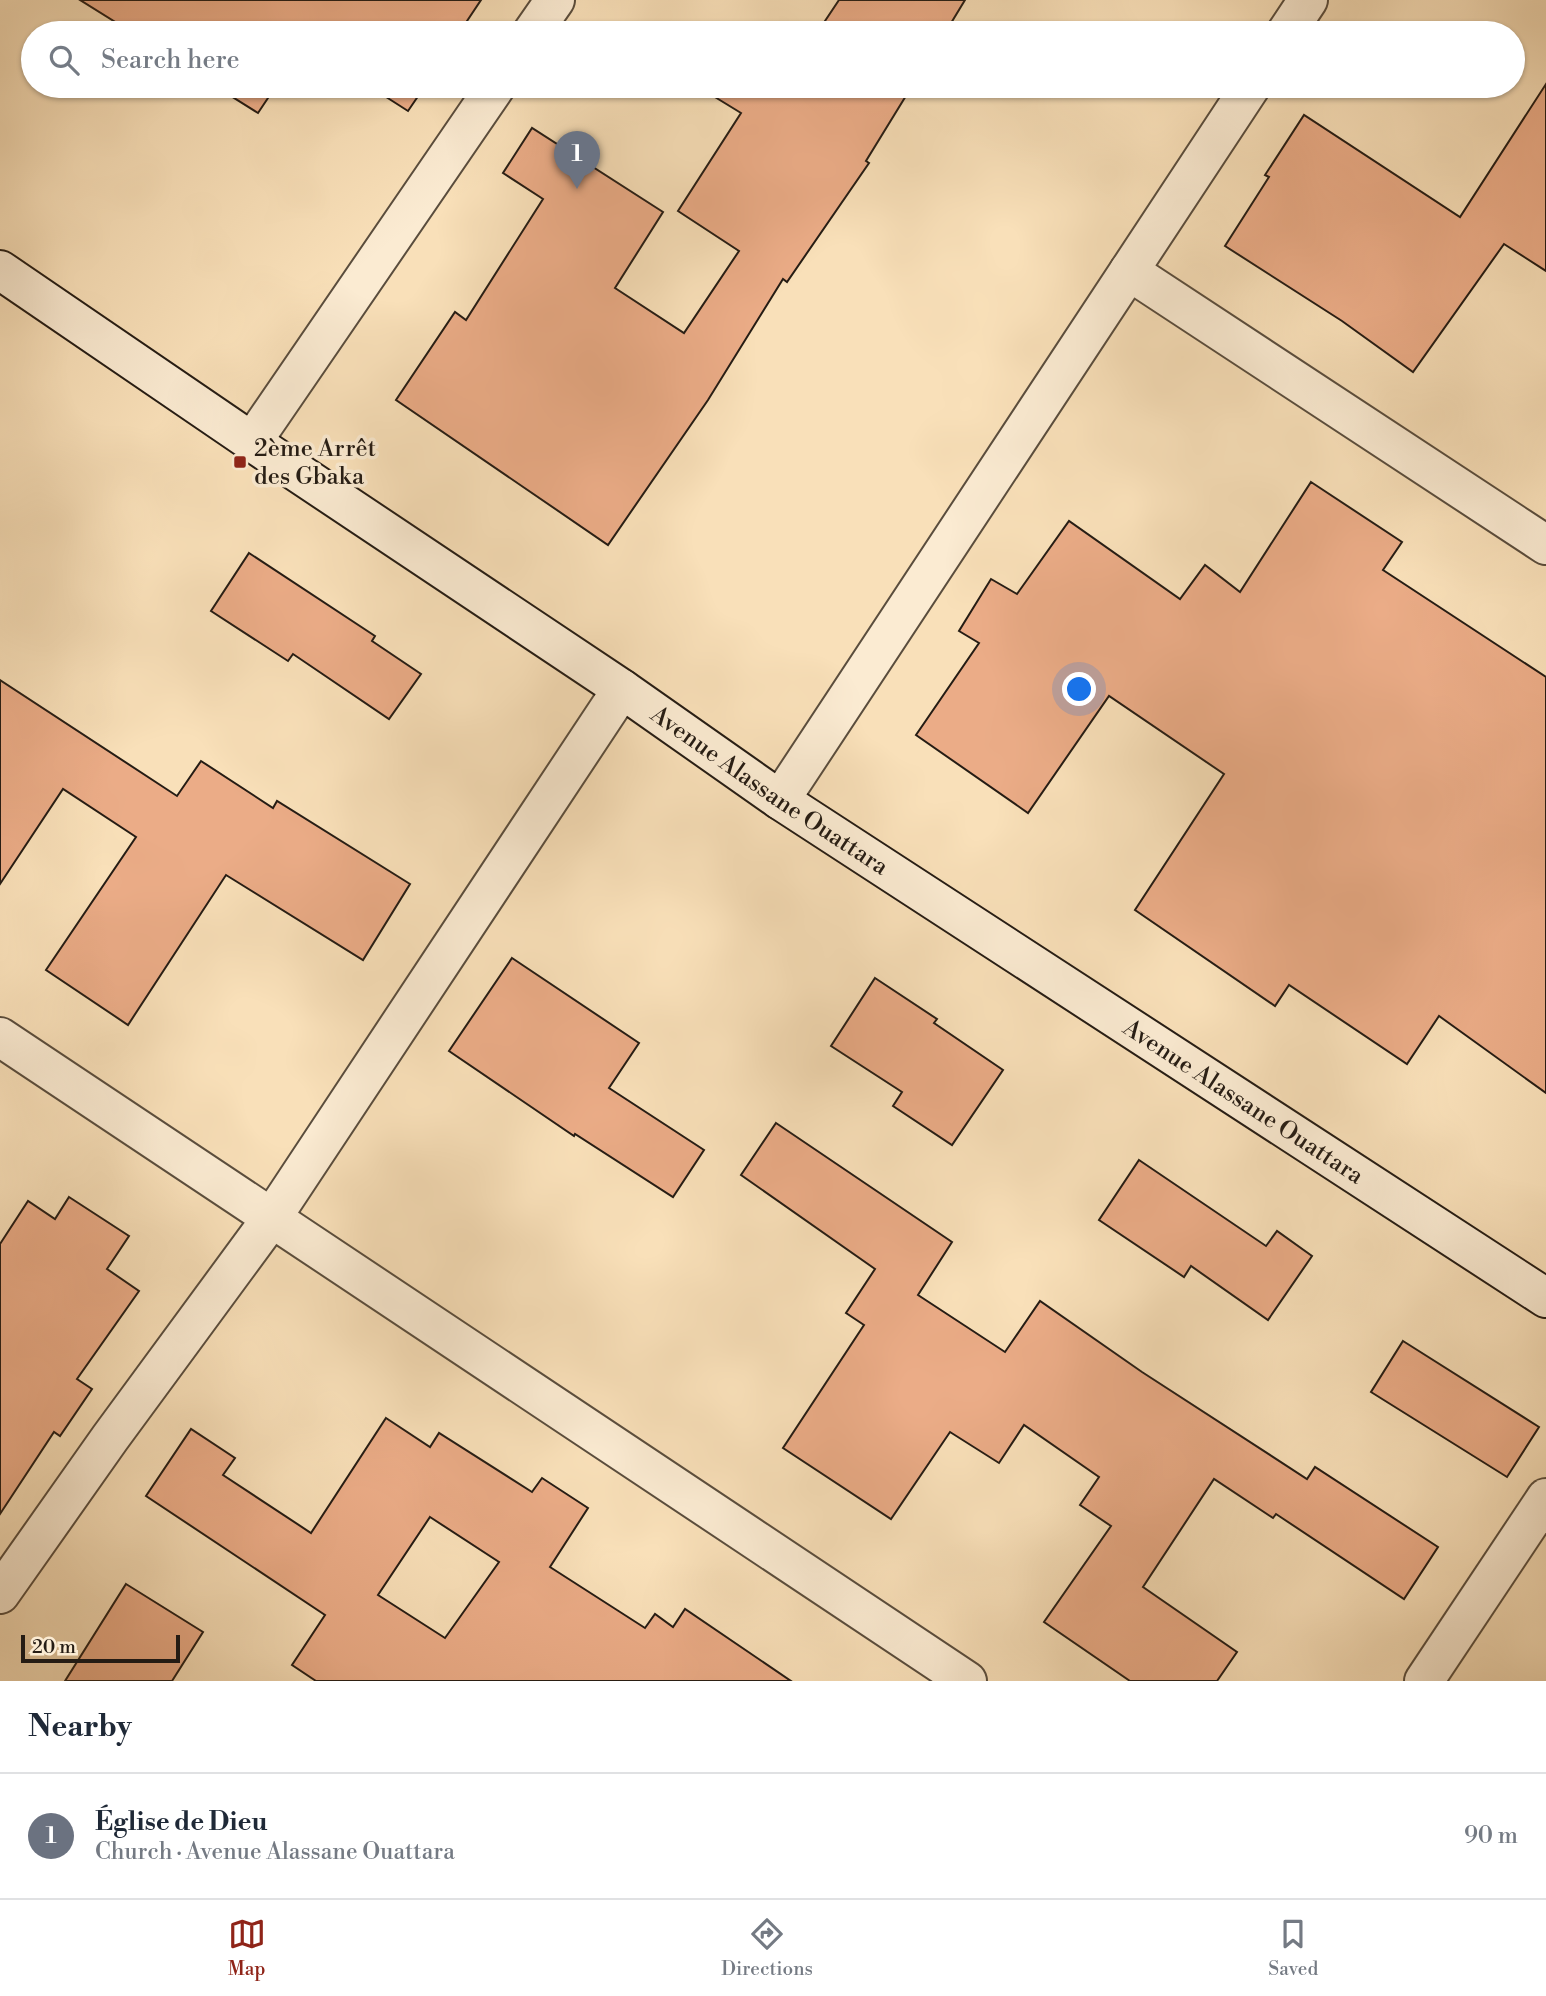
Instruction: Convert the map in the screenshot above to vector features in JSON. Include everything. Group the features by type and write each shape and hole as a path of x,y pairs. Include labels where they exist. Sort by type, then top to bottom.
{"street":[{"path":"540,21 555,0"},
{"path":"1294,21 1308,0"},
{"path":"252,442 488,98"},
{"path":"780,800 1243,98"},
{"name":"Avenue Alassane Ouattara","path":"0,270 622,689 780,800 1546,1298"},
{"path":"1129,271 1546,545"},
{"path":"0,1594 110,1438 271,1219 622,689"},
{"path":"0,1037 967,1681"},
{"path":"1424,1681 1546,1498"}],"building":[{"path":"80,0 481,0 467,21 114,21"},
{"path":"839,0 965,0 952,21 825,21"},
{"path":"1546,84 1546,271 1504,244 1413,372 1342,321 1225,246 1269,177 1265,175 1304,115 1460,217"},
{"path":"234,98 268,98 258,113"},
{"path":"388,98 417,98 408,111"},
{"path":"717,98 905,98 866,161 869,163 787,282 783,279 708,400 608,545 396,400 455,312 466,320 543,199 503,173 532,128 663,212 615,288 684,333 739,251 678,211 741,113"},
{"path":"1311,482 1402,542 1383,570 1546,677 1546,1093 1439,1016 1407,1064 1289,985 1275,1006 1135,910 1224,774 1109,696 1028,813 916,735 979,643 959,631 991,579 1017,594 1069,521 1180,599 1205,565 1240,592"},
{"path":"249,553 375,636 372,641 421,674 389,719 293,654 288,661 211,611"},
{"path":"0,680 177,796 201,761 273,808 277,801 410,884 363,960 226,875 128,1025 46,970 136,837 63,789 0,884"},
{"path":"512,958 639,1043 609,1088 704,1150 673,1197 575,1134 574,1136 449,1051"},
{"path":"875,978 937,1019 934,1023 1003,1070 952,1145 893,1106 902,1092 831,1046"},
{"path":"776,1123 952,1242 918,1295 1005,1352 1040,1301 1142,1372 1307,1479 1315,1467 1438,1547 1404,1599 1276,1514 1273,1518 1214,1479 1143,1587 1237,1652 1217,1681 1130,1681 1044,1622 1111,1526 1080,1505 1099,1477 1024,1425 999,1463 950,1432 891,1519 783,1448 864,1325 846,1313 875,1269 741,1175"},
{"path":"1139,1160 1266,1246 1277,1231 1312,1256 1268,1320 1191,1266 1184,1277 1099,1220"},
{"path":"69,1197 129,1236 107,1269 139,1291 77,1379 92,1389 60,1436 54,1432 0,1514 0,1244 28,1201 55,1219"},
{"path":"1403,1341 1539,1427 1507,1477 1371,1392"},
{"path":"386,1418 430,1447 439,1433 532,1492 542,1478 588,1508 550,1567 645,1628 655,1614 673,1627 685,1609 791,1681 316,1681 292,1665 325,1615 146,1496 191,1429 235,1458 223,1475 311,1533","holes":["430,1517 499,1562 445,1638 378,1595"]},
{"path":"126,1584 203,1632 172,1681 65,1681"}],"place":[{"name":"Église de Dieu","path":"577,189"},
{"name":"2ème Arrêt des Gbaka","path":"240,462"}]}
